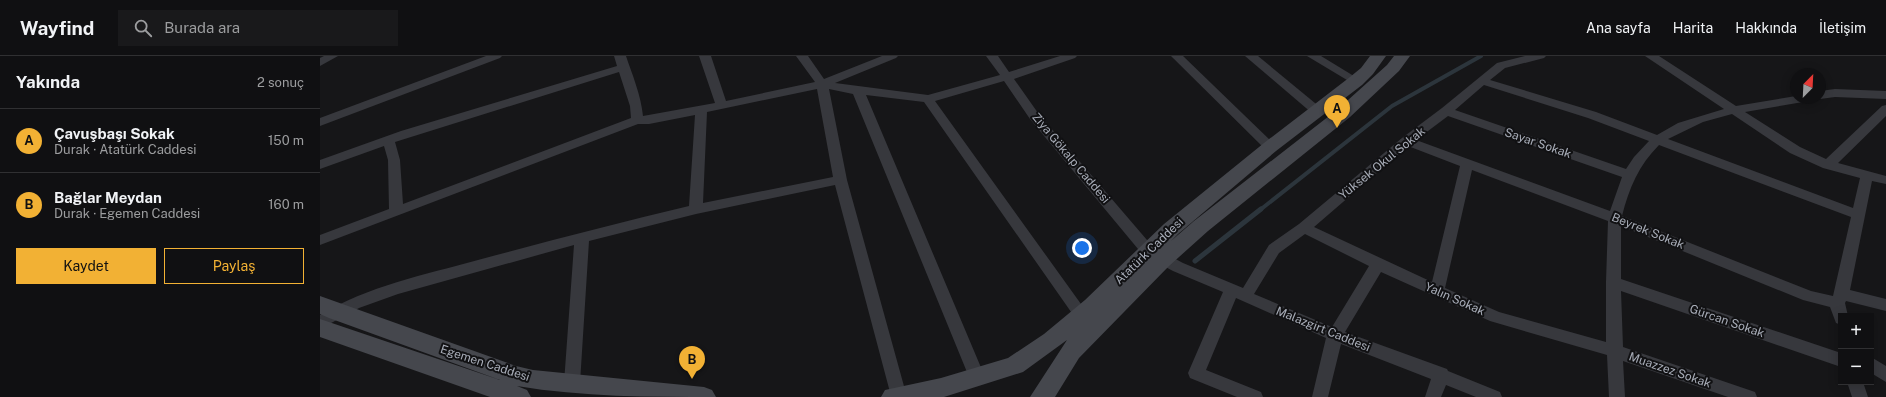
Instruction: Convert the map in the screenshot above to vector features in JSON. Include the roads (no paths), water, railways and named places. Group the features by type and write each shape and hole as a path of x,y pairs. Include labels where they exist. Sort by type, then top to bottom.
{"main road":[{"name":"Atatürk Caddesi","path":"1042,397 1071,351 1155,256 1171,229 1270,148 1356,81 1367,71 1378,56"},
{"name":"Atatürk Caddesi","path":"896,396 941,388 1015,365 1052,340 1155,256 1201,226 1344,113 1394,68 1402,56"},
{"name":"Egemen Caddesi","path":"326,313 515,376 533,380 572,383 642,393 704,397"},
{"name":"Egemen Caddesi","path":"320,328 519,397"},
{"path":"470,379 484,397"},
{"path":"603,397 642,393"}],"street":[{"path":"320,63 332,56"},
{"path":"320,122 496,56"},
{"path":"705,56 722,106"},
{"path":"802,56 822,84 840,180 896,396"},
{"name":"Ziya Gökalp Caddesi","path":"992,56 1034,116 1155,256"},
{"path":"822,84 858,91 928,99 1007,77 1071,56"},
{"path":"1177,56 1270,148"},
{"path":"1250,56 1317,112"},
{"path":"1313,56 1356,81"},
{"name":"Yüksek Okul Sokak","path":"1255,397 1196,373 1238,293 1274,249 1304,228 1406,141 1446,111 1501,65 1540,56"},
{"path":"1650,56 1795,150 1828,165 1886,180"},
{"path":"320,240 638,120 649,120 722,106 822,84 888,57"},
{"path":"320,165 388,140 622,62 636,106 638,120"},
{"path":"1482,81 1592,115 1859,214"},
{"path":"858,91 977,377"},
{"path":"1826,94 1835,92 1886,95"},
{"path":"928,99 1081,315"},
{"path":"1617,397 1614,351 1613,282 1615,218 1629,175 1649,147 1666,134 1709,115 1790,100"},
{"path":"1828,165 1886,109"},
{"path":"696,209 701,110"},
{"name":"Sayar Sokak","path":"1446,111 1629,175"},
{"path":"388,140 394,160 396,211"},
{"name":"Beyrek Sokak","path":"1406,141 1615,218 1808,296 1886,305"},
{"path":"1437,291 1467,164"},
{"path":"1841,313 1840,299 1867,175"},
{"path":"326,313 448,274 582,237 696,209 840,180"},
{"name":"Yalın Sokak","path":"1304,228 1378,264 1495,317 1614,351"},
{"path":"572,383 582,237"},
{"name":"Malazgirt Caddesi","path":"1155,256 1335,335 1441,374 1494,397"},
{"path":"1320,397 1335,335 1378,264"},
{"name":"Gürcan Sokak","path":"1613,282 1838,359"},
{"name":"Muazzez Sokak","path":"1614,351 1749,397"},
{"path":"1874,366 1886,375"},
{"path":"1433,397 1441,374"},
{"path":"1856,385 1860,397"}],"waterway":[{"path":"1260,210 1392,106 1481,56"},
{"path":"1195,261 1261,209"}],"place":[{"name":"Çavuşbaşı Sokak","path":"1337,128"},
{"name":"Bağlar Meydan","path":"692,379"}]}
